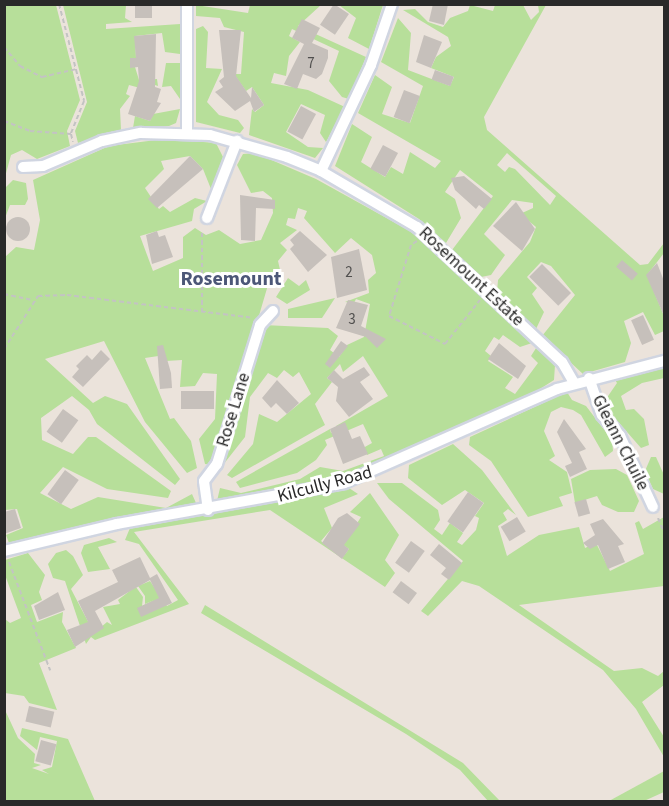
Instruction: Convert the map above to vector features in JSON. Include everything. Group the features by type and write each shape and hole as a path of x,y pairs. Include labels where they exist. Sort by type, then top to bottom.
{"street":[{"path":"187,132 188,4"},
{"path":"321,171 366,75 392,4"},
{"name":"Rosemount Estate","path":"23,167 43,166 121,136 187,132 237,141 321,171 434,241 562,362 574,383"},
{"path":"207,218 237,141"},
{"path":"263,319 273,311"},
{"name":"Rose Lane","path":"208,510 204,481 217,464 263,319"},
{"name":"Kilcully Road","path":"4,551 107,526 208,510 363,477 574,383 664,361"},
{"name":"Gleann Chuile","path":"589,378 602,415 620,436 653,507"}],"path":[{"path":"59,4 84,101 71,134 76,152"},
{"path":"4,47 20,66 42,77 77,69"},
{"path":"4,121 30,131 71,134"},
{"path":"202,233 202,311"},
{"path":"421,240 411,245 389,316 445,345 481,298 476,295"},
{"path":"4,294 32,300 67,295 263,319"},
{"path":"4,349 32,300"},
{"path":"659,520 664,532"},
{"path":"10,565 50,670"}],"green space":[{"path":"5,4 56,5 80,100 67,131 70,146 37,159 22,150 11,155 5,177"},
{"path":"63,5 126,5 125,18 132,22 106,24 106,29 180,24 180,54 165,52 162,33 135,36 136,58 130,59 130,67 135,67 139,80 157,79 158,86 143,81 140,88 129,85 126,94 130,96 120,109 121,130 78,143 75,131 87,102"},
{"path":"196,5 248,13 250,5 321,5 298,26 366,57 349,99 342,97 329,81 339,51 292,29 289,36 300,42 289,56 286,76 274,73 271,83 308,90 345,107 326,142 320,133 325,115 301,104 286,132 308,147 323,148 315,158 249,135 252,109 255,112 264,105 252,87 246,91 234,74 241,74 244,32 224,27 220,18 196,16"},
{"path":"339,5 383,5 369,49 348,38 356,18"},
{"path":"470,5 493,11 495,5 523,5 531,20 539,12 538,5 546,5 484,117 487,130 640,265 648,264 664,243 664,253 647,275 664,316 664,331 655,335 643,312 624,321 631,343 625,362 583,374 542,336 575,295 551,266 541,262 527,277 537,288 532,294 544,312 536,329 497,292 498,280 530,242 536,227 520,214 533,208 533,203 512,200 484,234 505,255 491,275 481,277 452,250 493,196 460,170 445,192 455,199 461,218 446,243 419,219 335,166 352,124 372,137 361,162 385,177 391,167 403,174 410,152 435,168 441,161 358,113 375,75 392,87 382,114 410,123 423,86 381,62 398,18 411,33 408,70 450,86 454,77 431,68 436,57 451,46 448,37 403,10 415,9 428,22 443,27 450,18 468,11","holes":["507,153 556,196 550,205 515,169 509,167 505,172 497,165"]},
{"path":"203,26 208,32 206,68 222,69 207,102 219,115 238,120 244,128 240,133 196,122 196,29"},
{"path":"166,63 180,63 180,99 171,86 162,87"},
{"path":"180,109 176,123 169,126 133,128 135,116 150,121 153,114"},
{"path":"164,139 216,143 223,157 211,189 203,169 190,156 161,161 164,169 145,188 159,209 163,206 170,212 195,198 207,201 194,209 192,221 140,236 153,271 183,258 183,237 195,228 206,235 219,230 240,244 261,240 273,213 272,198 263,191 251,193 237,165 243,154 255,153 316,179 419,236 479,290 532,343 520,347 503,335 499,340 494,337 485,351 491,356 488,361 513,377 505,388 515,394 538,363 531,356 538,345 555,365 554,380 521,401 329,484 217,501 220,488 241,493 300,479 320,467 343,471 384,456 381,449 367,455 363,448 372,443 363,424 325,440 327,445 316,460 297,473 240,488 236,482 330,429 331,433 336,431 336,426 388,396 363,356 343,372 340,364 327,378 332,382 315,404 325,425 232,478 227,475 253,444 259,414 277,422 311,394 299,372 293,377 284,370 277,378 268,373 250,397 245,437 219,470 263,325 328,328 338,336 330,350 339,357 347,345 364,337 370,304 356,299 354,303 345,302 369,293 368,280 376,273 372,255 351,238 335,253 304,218 307,211 298,208 295,219 288,218 286,225 297,230 280,243 287,250 278,261 281,274 268,285 215,465 205,464 199,439 215,419 217,374 203,373 195,386 180,387 182,360 166,361 165,355 145,358 170,419 174,418 191,441 197,468 187,473 145,422 104,341 45,359 93,403 105,396 127,404 180,479 175,485 97,424 89,410 72,396 41,418 42,440 73,454 88,437 96,437 171,491 168,498 107,489 63,467 40,493 71,509 98,497 166,508 192,494 196,503 5,546 9,543 6,535 23,528 17,509 5,510 5,257 16,247 34,250 40,220 33,180 109,146"},
{"path":"13,180 26,183 28,199 25,205 10,205 5,218 5,188"},
{"path":"288,278 299,286 306,280 310,290 287,304 276,297"},
{"path":"335,298 322,318 288,318 288,309"},
{"path":"664,367 664,378 642,383 621,396 626,410 634,409 644,419 649,445 641,448 613,416 606,399 617,383 614,378"},
{"path":"567,392 572,400 586,406 612,440 613,451 605,457 581,415 561,407 551,412 544,431 555,456 549,460 567,472 572,493 559,497 563,506 528,517 491,461 469,445 470,437"},
{"path":"453,444 482,470 516,515 508,509 503,513 507,520 498,526 507,556 539,535 579,527 585,548 596,543 610,571 644,554 635,523 639,521 643,529 664,517 664,586 519,605 614,671 642,668 658,676 664,671 664,685 642,702 664,737 664,757 636,709 603,670 479,586 462,581 428,616 421,611 463,561 389,499 377,483 402,483 438,510 440,520 434,529 442,535 450,523 463,533 457,542 462,545 476,530 479,518 475,516 484,503 465,490 442,505 408,478 409,465"},
{"path":"651,457 656,457 664,475 664,494 653,489 645,471"},
{"path":"616,469 627,475 639,501 634,512 618,512 602,505 597,496 575,503 571,479 590,470"},
{"path":"349,488 358,494 324,508 332,528 321,541 342,558 349,549 343,545 361,517 350,512 370,493 399,535 385,560 395,573 385,587 270,510 134,532 189,604 95,640 91,637 86,644 65,581 53,578 48,564 56,553 66,550 73,556 83,575 71,589 94,633 107,622 112,625 103,607 120,604 118,600 136,587 143,597 142,606 154,600 145,604 145,596 138,586 150,581 167,606 178,600 139,544 125,540 130,528"},
{"path":"109,538 117,542 98,547 110,569 88,572 81,553 84,545"},
{"path":"28,553 45,575 39,592 42,600 31,605 37,622 63,612 62,622 76,648 39,663 57,710 29,703 24,696 5,693 5,619 10,623 21,618 5,575 5,560"},
{"path":"205,605 463,763 500,801 488,801 460,770 406,734 201,613"},
{"path":"5,710 18,738 35,754 34,763 41,765 32,768 49,774 42,770 52,767 57,741 40,737 37,750 20,736 22,728 68,739 95,801 5,801"},
{"path":"664,771 664,792 644,801 609,801"}],"building":[{"path":"135,4 152,4 152,18 135,18"},
{"path":"334,4 349,14 335,35 320,25"},
{"path":"433,4 448,4 444,25 429,21"},
{"path":"302,19 320,28 312,43 328,50 328,58 322,74 316,79 303,74 297,89 284,84 304,44 292,38"},
{"path":"219,30 241,30 236,76 251,98 252,87 264,105 254,112 250,101 235,111 215,92 223,87 219,81 224,77"},
{"path":"156,34 155,87 161,89 157,102 161,103 150,121 128,114 139,81 138,67 130,68 130,58 136,58 134,36"},
{"path":"424,35 442,42 431,68 416,62"},
{"path":"435,70 454,77 450,86 432,79"},
{"path":"404,90 420,96 409,123 394,117"},
{"path":"301,106 316,114 302,140 287,132"},
{"path":"383,145 398,153 385,177 370,169"},
{"path":"190,156 203,169 157,208 148,199"},
{"path":"464,176 492,199 484,209 479,205 476,209 455,190 451,178"},
{"path":"240,195 275,200 275,209 256,208 255,241 241,240"},
{"path":"516,202 535,229 522,251 493,226"},
{"path":"18,217 27,220 30,229 27,238 18,241 9,238 6,229 9,220"},
{"path":"157,231 159,237 165,235 173,257 152,264 146,235"},
{"path":"300,231 327,255 308,272 290,249 294,245 290,240"},
{"path":"359,249 367,290 337,298 331,257"},
{"path":"622,260 638,274 632,281 616,267"},
{"path":"657,263 664,281 664,316 646,275"},
{"path":"542,264 571,293 558,306 529,277"},
{"path":"348,300 368,305 361,326 386,339 377,348 366,337 336,328"},
{"path":"643,315 654,340 642,345 631,320"},
{"path":"341,341 348,346 330,368 325,364"},
{"path":"499,343 526,366 518,379 488,359"},
{"path":"163,345 171,373 172,388 160,389 157,346"},
{"path":"101,350 110,359 83,387 72,377 79,369 76,366 87,355 92,360"},
{"path":"364,367 370,375 360,382 373,399 349,417 336,401 338,387 327,378 334,370 343,379"},
{"path":"277,380 299,403 287,414 276,403 271,408 262,398"},
{"path":"181,391 214,391 214,409 181,409"},
{"path":"63,409 78,420 62,443 47,432"},
{"path":"564,419 586,449 579,452 587,469 570,477 565,466 572,463 557,432"},
{"path":"345,422 352,439 360,436 368,454 343,464 330,429"},
{"path":"65,470 79,480 61,504 47,494"},
{"path":"468,492 484,503 463,532 447,521"},
{"path":"586,499 590,513 579,517 574,502"},
{"path":"15,509 21,528 4,534 4,512"},
{"path":"347,513 360,524 344,545 349,549 342,559 322,543 338,518"},
{"path":"517,517 526,532 509,541 501,527"},
{"path":"603,519 624,544 618,546 625,562 608,569 598,545 590,549 583,543 595,535 590,524"},
{"path":"411,541 425,551 409,573 395,563"},
{"path":"439,544 462,563 449,580 441,574 446,568 430,555"},
{"path":"140,557 150,578 157,574 172,603 141,617 137,608 159,598 150,580 95,611 104,628 75,647 67,630 88,622 78,601 118,582 112,570"},
{"path":"401,581 417,593 409,604 393,592"},
{"path":"58,592 65,610 39,620 34,606"},
{"path":"29,706 54,712 51,727 25,722"},
{"path":"41,740 56,744 51,765 35,761"}],"district":[{"name":"Rosemount","path":"231,279"}]}
